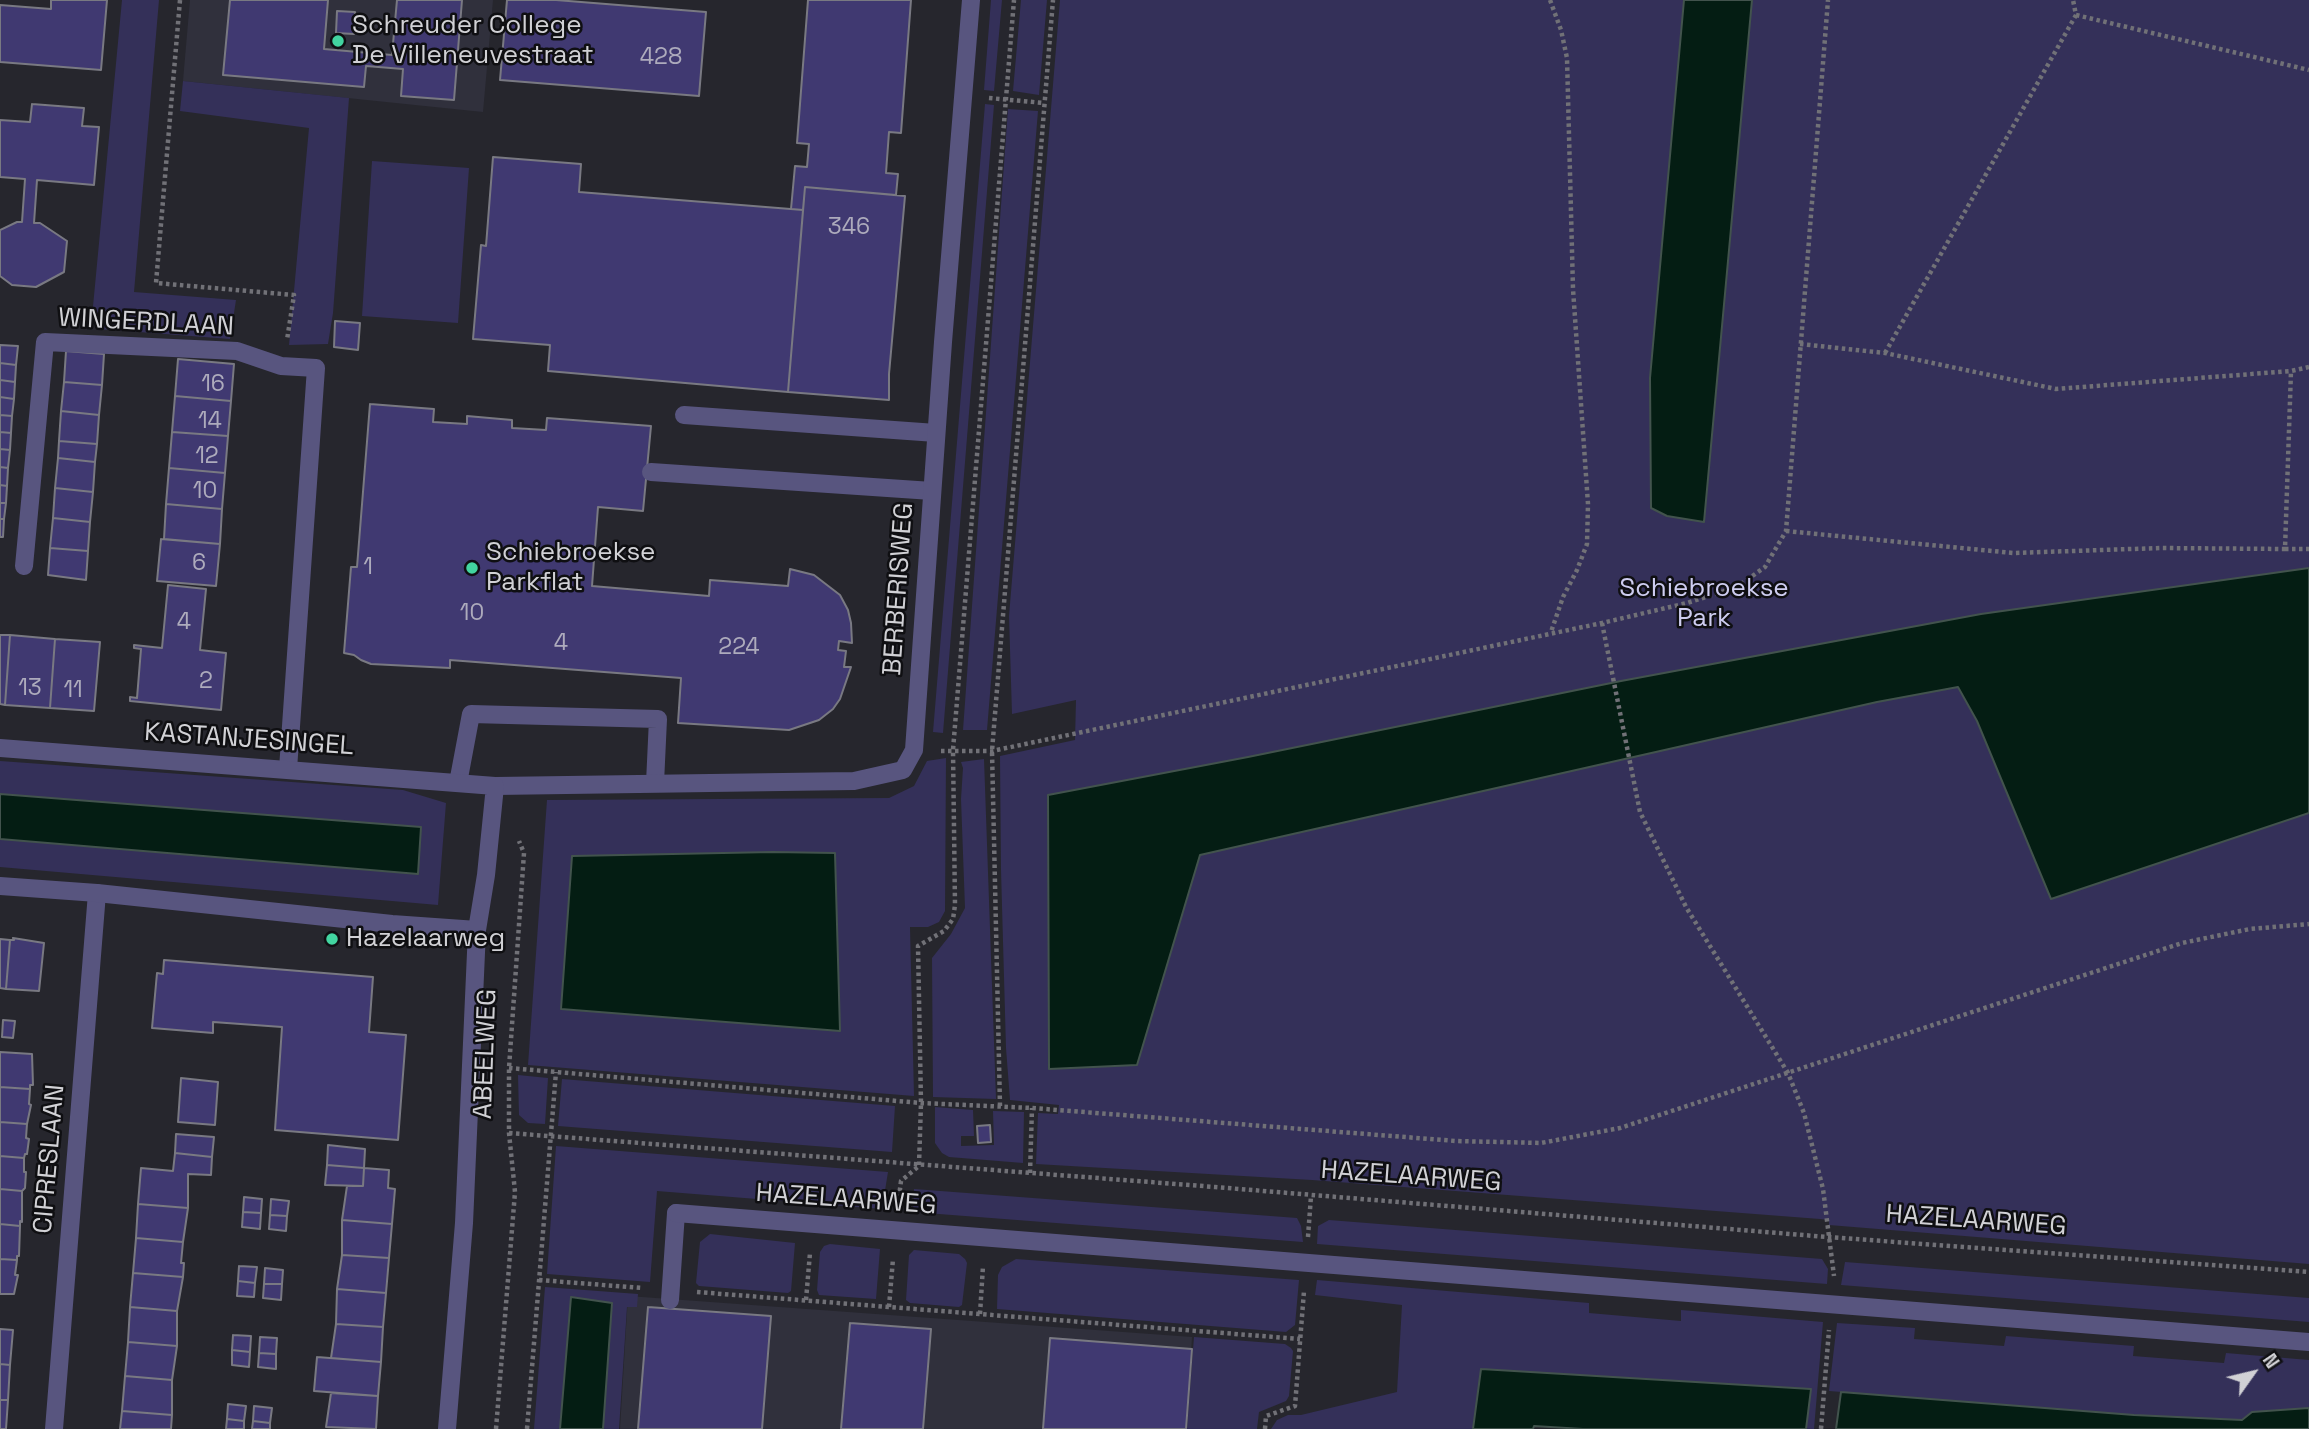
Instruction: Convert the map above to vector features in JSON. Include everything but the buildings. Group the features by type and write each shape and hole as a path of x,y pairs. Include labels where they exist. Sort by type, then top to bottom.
{"street":[{"name":"BERBERISWEG","path":"495,786 854,782 903,770 914,750 971,0"},
{"name":"WINGERDLAAN","path":"24,566 45,342 237,351 281,366 316,368 288,769"},
{"path":"684,415 936,433"},
{"path":"651,472 932,491"},
{"path":"458,783 471,715 658,719 655,783"},
{"name":"KASTANJESINGEL","path":"0,748 495,786"},
{"name":"ABEELWEG","path":"447,1429 464,1223 477,930 486,875 495,786"},
{"path":"0,886 477,930"},
{"name":"CIPRESLAAN","path":"54,1429 97,893"},
{"name":"HAZELAARWEG","path":"670,1295 676,1213 2309,1342"}],"path":[{"path":"180,0 156,283 293,295 281,366"},
{"path":"919,1166 921,1102 918,946 944,931 953,919 955,905 953,750 1014,0"},
{"path":"1000,1106 992,751 1053,0"},
{"path":"1550,0 1561,30 1567,58 1573,289 1588,504 1587,544 1551,633"},
{"path":"953,750 992,751 1602,623 1687,603 1737,587 1765,567 1786,531 1828,0"},
{"path":"1885,353 2076,15 2073,0"},
{"path":"2076,15 2309,70"},
{"path":"963,95 1044,103"},
{"path":"1800,344 1885,353 2056,389 2309,367"},
{"path":"2285,549 2291,370"},
{"path":"1786,531 2013,553 2161,548 2309,549"},
{"path":"1602,623 1640,813 1686,907 1787,1073 1804,1113 1823,1189 1827,1237"},
{"name":"ABEELWEG","path":"496,1429 515,1192 509,1133 509,1068 524,853 514,830"},
{"path":"509,1068 921,1102 1456,1141 1541,1143 1620,1128 2182,943 2250,929 2309,923"},
{"path":"527,1429 556,1072"},
{"path":"1030,1173 1032,1108"},
{"name":"HAZELAARWEG","path":"509,1133 1827,1237 2309,1272"},
{"path":"1265,1429 1266,1416 1295,1406 1311,1195"},
{"path":"806,1300 812,1224"},
{"path":"979,1314 985,1237"},
{"path":"539,1280 670,1295 806,1300 1300,1339"}],"shaded area":[{"name":"Schreuder College De Villeneuvestraat","path":"190,0 493,0 483,112 183,81"},
{"path":"1684,0 1752,0 1704,522 1667,516 1651,508 1650,378"},
{"path":"2309,568 2309,813 2051,899 1977,721 1958,687 1877,702 1200,855 1137,1065 1049,1069 1048,795 1621,681 1981,614"},
{"path":"0,794 421,827 418,874 0,839"},
{"path":"835,853 840,1031 561,1009 572,856"},
{"path":"628,1296 1192,1337 1186,1429 620,1429"},
{"path":"571,1297 612,1303 603,1429 560,1429"},
{"path":"1481,1369 1811,1389 1806,1429 1583,1429 1534,1426 1533,1429 1473,1429"},
{"path":"1841,1392 2134,1415 2242,1420 2252,1412 2309,1408 2309,1429 1836,1429"}],"green space":[{"path":"122,0 159,0 134,292 236,300 230,339 100,329 92,317"},
{"path":"991,0 1002,0 994,91 984,90"},
{"path":"1021,0 1047,0 1039,95 1013,91"},
{"name":"Schiebroekse Park","path":"1060,0 2309,0 2309,1264 1829,1225 1829,1220 1820,1219 1312,1180 1036,1164 1038,1113 1058,1114 1059,1105 1010,1100 1006,1048 1000,756 1075,740 1076,700 1012,714 1009,616","holes":["1048,796 1060,1068 1049,1069"]},
{"path":"183,81 349,98 333,313 328,344 289,345 309,128 180,111"},
{"path":"985,104 994,105 943,733 933,732"},
{"path":"1008,109 1038,111 987,730 963,730"},
{"path":"372,161 469,168 458,323 362,316"},
{"path":"946,758 945,911 939,922 928,927 910,927 914,1096 528,1065 547,800 889,798 914,786 927,761"},
{"path":"984,759 996,1099 933,1097 932,958 951,934 965,908 961,762"},
{"path":"0,761 403,790 446,803 438,905 0,867 0,839 418,874 420,827 0,794"},
{"path":"518,1075 548,1078 545,1124 528,1123 519,1115"},
{"path":"562,1079 895,1106 892,1152 558,1126"},
{"path":"935,1107 973,1110 974,1136 961,1136 961,1146 994,1145 993,1111 1024,1112 1023,1163 949,1157 942,1153 935,1143"},
{"path":"556,1146 888,1172 882,1209 657,1191 650,1282 547,1274"},
{"path":"914,1189 1297,1218 1303,1242 913,1212"},
{"path":"1329,1220 1822,1259 1828,1269 1827,1284 1317,1244 1318,1226"},
{"path":"710,1234 795,1243 791,1291 788,1293 699,1286 696,1283 700,1242"},
{"path":"830,1244 880,1249 876,1299 819,1295 817,1290 820,1252 824,1246"},
{"path":"914,1250 959,1254 965,1259 967,1263 962,1305 959,1307 910,1303 906,1300 909,1255"},
{"path":"1016,1259 1299,1280 1295,1325 1286,1332 997,1309 998,1275 1002,1267"},
{"path":"1845,1262 2309,1298 2309,1322 1841,1285"},
{"path":"1317,1280 1589,1303 1589,1313 1681,1321 1681,1310 1823,1322 1814,1429 1806,1429 1810,1389 1481,1369 1473,1429 1271,1429 1277,1420 1288,1415 1301,1415 1397,1392 1402,1305 1315,1295"},
{"path":"545,1287 638,1294 637,1307 627,1307 619,1429 603,1429 612,1303 571,1297 560,1429 534,1429"},
{"path":"1837,1323 1915,1328 1914,1339 2004,1346 2006,1336 2134,1346 2133,1356 2224,1363 2226,1353 2309,1360 2309,1408 2252,1412 2242,1420 2134,1415 1829,1391"},
{"path":"1194,1337 1285,1344 1291,1348 1293,1351 1289,1396 1286,1401 1259,1412 1257,1429 1187,1429"}],"place":[{"name":"Schreuder College De Villeneuvestraat","path":"338,41"},
{"name":"Schiebroekse Parkflat","path":"472,568"},
{"name":"Hazelaarweg","path":"332,939"}]}
